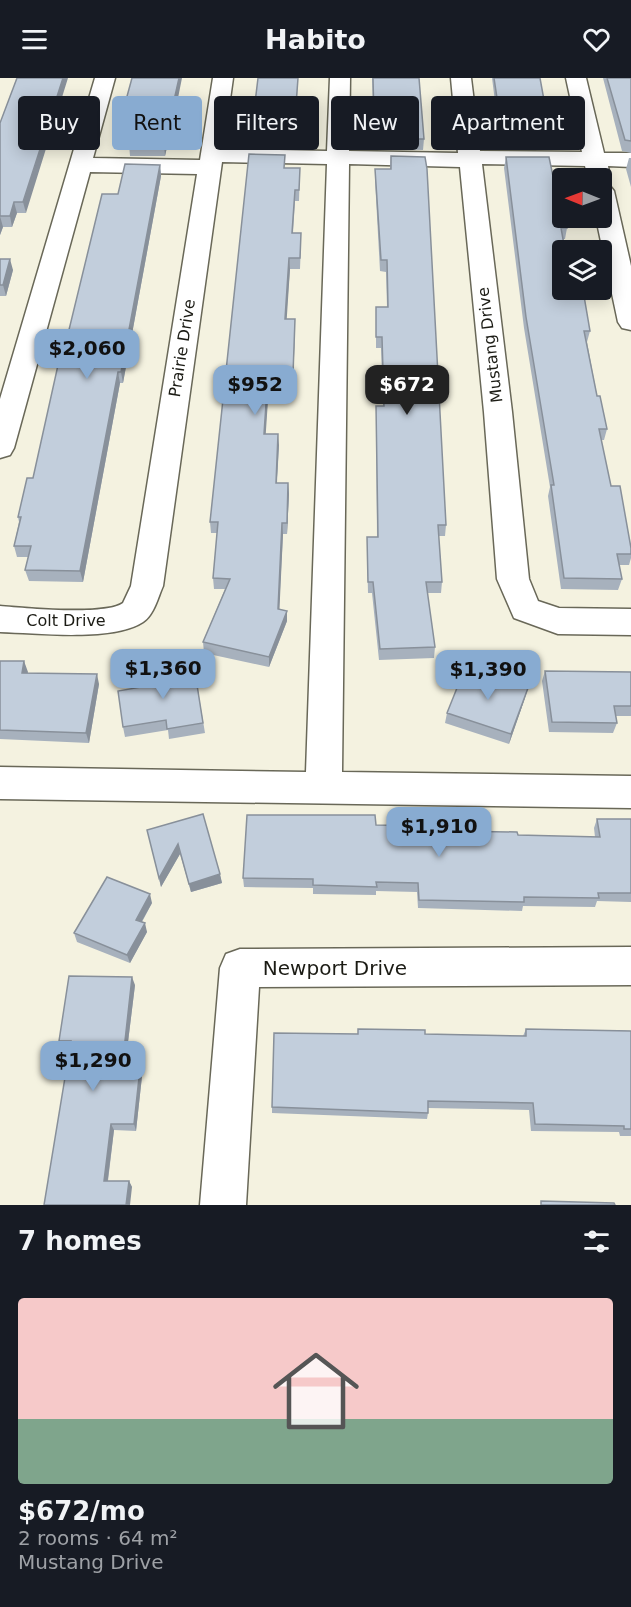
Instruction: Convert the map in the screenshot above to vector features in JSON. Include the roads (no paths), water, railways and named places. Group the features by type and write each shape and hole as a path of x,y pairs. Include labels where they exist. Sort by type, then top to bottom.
{"street":[{"path":"0,448 105,78"},
{"name":"Prairie Drive","path":"131,614 141,601 147,586 223,78"},
{"path":"324,788 340,78"},
{"name":"Mustang Drive","path":"461,78 498,412 513,579 525,609 558,621 631,622"},
{"path":"576,78 596,168"},
{"path":"80,165 338,158 469,159 583,168"},
{"path":"600,168 631,160"},
{"path":"610,228 631,322"},
{"name":"Colt Drive","path":"0,620 104,621 131,614"},
{"path":"0,783 631,792"},
{"name":"Newport Drive","path":"223,1205 240,968 631,966"}]}
